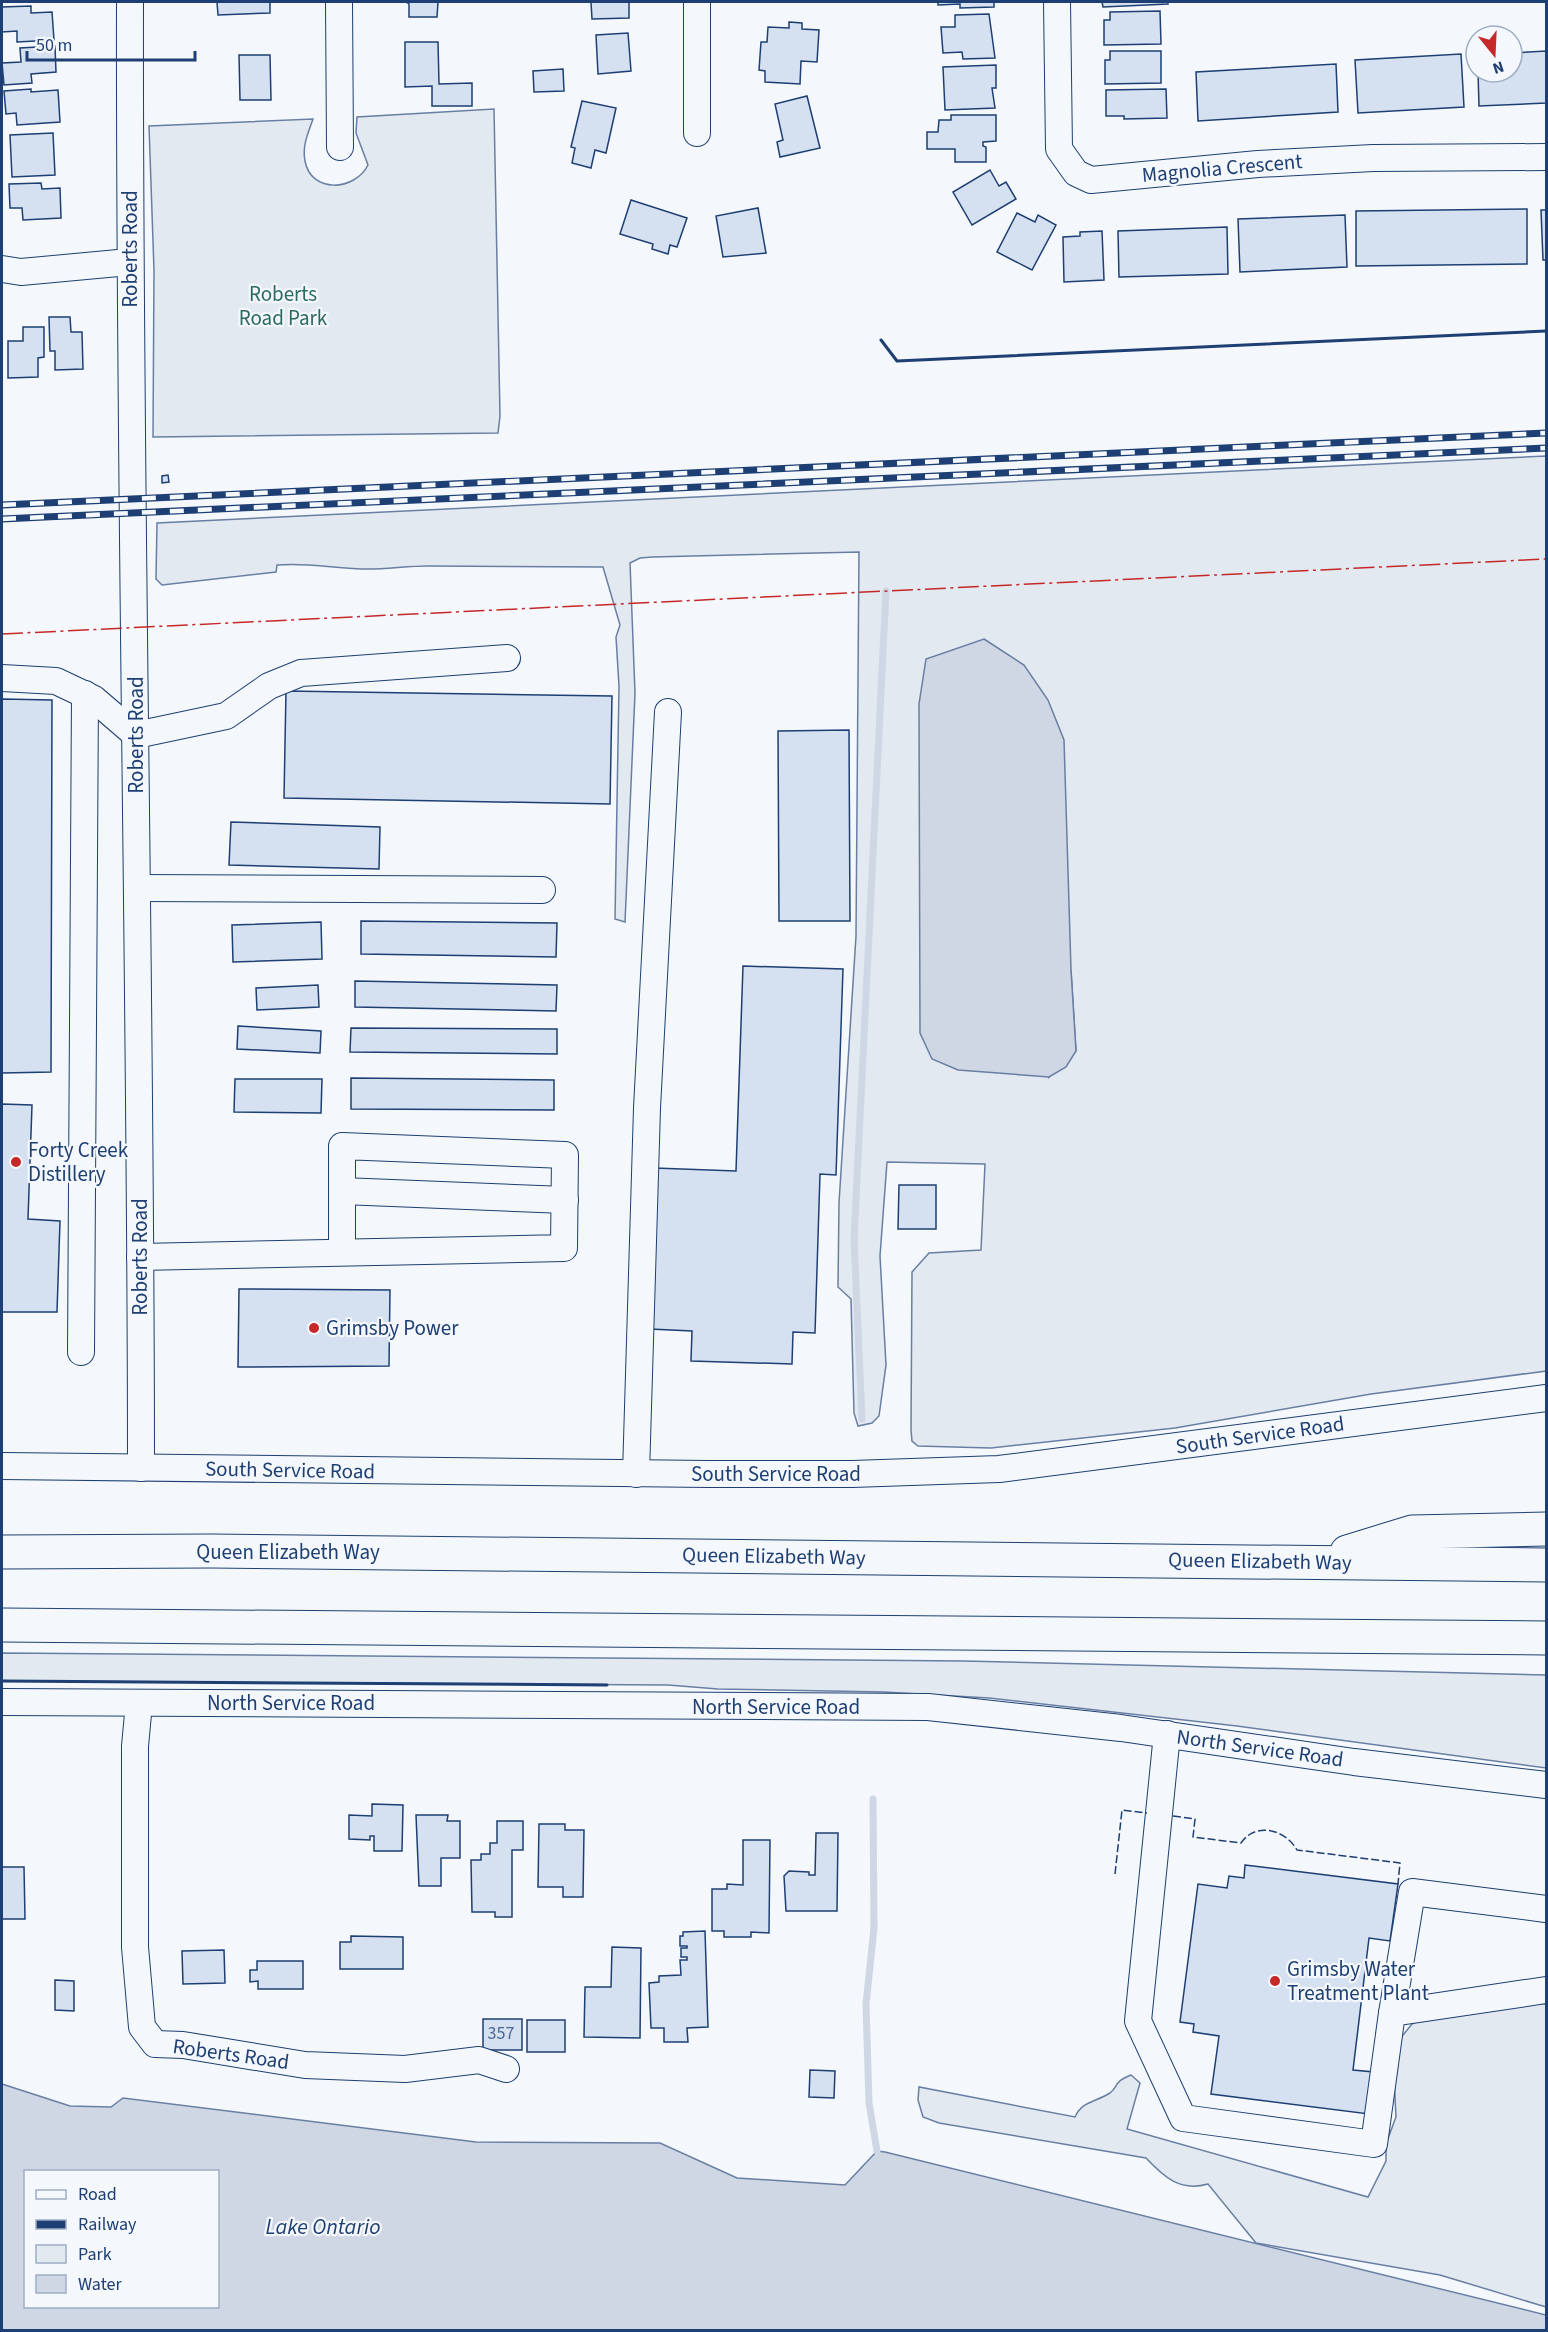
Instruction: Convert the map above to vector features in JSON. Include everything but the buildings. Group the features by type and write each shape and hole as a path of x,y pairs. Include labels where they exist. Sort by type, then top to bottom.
{"highway":[{"path":"1316,1562 1412,1533 1546,1529"},
{"name":"Queen Elizabeth Way","path":"2,1552 211,1551 1546,1565"},
{"path":"2,1625 1546,1638"}],"street":[{"name":"Roberts Road","path":"130,2 129,262 136,735 141,1468"},
{"path":"339,2 340,147"},
{"path":"697,2 697,133"},
{"name":"Magnolia Crescent","path":"1057,2 1059,150 1076,173 1092,180 1237,166 1373,158 1546,157"},
{"path":"2,268 21,272 129,262"},
{"path":"2,678 56,681 94,699 136,735 226,716 270,686 302,673 507,658"},
{"path":"81,1352 85,694"},
{"path":"636,1474 647,1108 668,712"},
{"path":"137,888 542,890"},
{"path":"140,1257 564,1248 565,1155 342,1146 342,1252"},
{"path":"342,1191 564,1200"},
{"name":"South Service Road","path":"2,1467 636,1474 852,1474 999,1469 1546,1398"},
{"name":"North Service Road","path":"2,1702 928,1707 1167,1734 1354,1762 1546,1785"},
{"name":"Roberts Road","path":"139,1703 135,1746 135,1947 142,2027 155,2044 183,2045 305,2065 405,2069 479,2060 506,2069"},
{"path":"1167,1734 1138,2021 1183,2118 1374,2144 1412,1892 1546,1909"},
{"path":"1392,2013 1546,1990"}],"green space":[{"name":"Roberts Road Park","path":"494,109 500,416 498,433 153,437 154,270 149,126 313,119 307,134 305,161 309,172 316,179 324,184 334,185 354,180 368,165 356,133 357,117"},
{"path":"1546,456 1546,1371 1371,1394 1175,1428 991,1448 918,1446 912,1441 911,1430 912,1272 929,1253 981,1250 985,1164 887,1162 880,1256 886,1365 879,1416 872,1423 858,1426 854,1413 851,1299 838,1287 839,1203 856,936 859,552 652,557 640,558 630,563 635,693 625,922 615,919 619,686 616,637 620,625 603,567 428,566 368,569 288,564 277,565 276,572 162,585 156,579 157,523","holes":["1071,970 1076,1051 1049,1077"]},
{"path":"2,1653 963,1661 1546,1675 1546,1768 1237,1726 989,1698 884,1692 718,1689 668,1685 2,1681"},
{"path":"1527,2002 1546,2004 1546,2307 1440,2275 1256,2243 1208,2184 1189,2186 1173,2181 1146,2158 939,2123 923,2117 918,2100 919,2087 1075,2117 1085,2105 1110,2093 1119,2082 1131,2075 1140,2083 1127,2129 1368,2197 1386,2161 1386,2144 1396,2117 1393,2058 1399,2040 1412,2024 1428,2015"}],"water":[{"path":"984,639 1024,665 1048,700 1064,740 1071,970 1076,1051 1066,1067 1049,1077 958,1070 932,1059 920,1033 919,704 926,659"},
{"name":"Lake Ontario","path":"2,2084 70,2106 111,2107 123,2098 476,2142 660,2143 737,2178 845,2185 877,2151 885,2152 1546,2315 1546,2330 2,2330"}],"waterway":[{"path":"862,1419 854,1239 886,591"},
{"path":"873,1799 874,1928 866,2004 869,2103 877,2151"}],"railway":[{"path":"2,505 1546,433"},
{"path":"2,519 1546,448"}],"fence":[{"path":"1115,1874 1122,1810 1147,1813"},
{"path":"1173,1816 1195,1819 1193,1837 1241,1843 1255,1832 1271,1831 1286,1837 1297,1850 1400,1863 1398,1884"}],"wall":[{"path":"881,340 897,361 1546,331"},
{"path":"2,1681 607,1685"}],"power":[{"path":"2,634 1546,559"}],"place":[{"name":"Forty Creek Distillery","path":"16,1162"},
{"name":"Grimsby Power","path":"314,1328"},
{"name":"Grimsby Water Treatment Plant","path":"1275,1981"}]}
